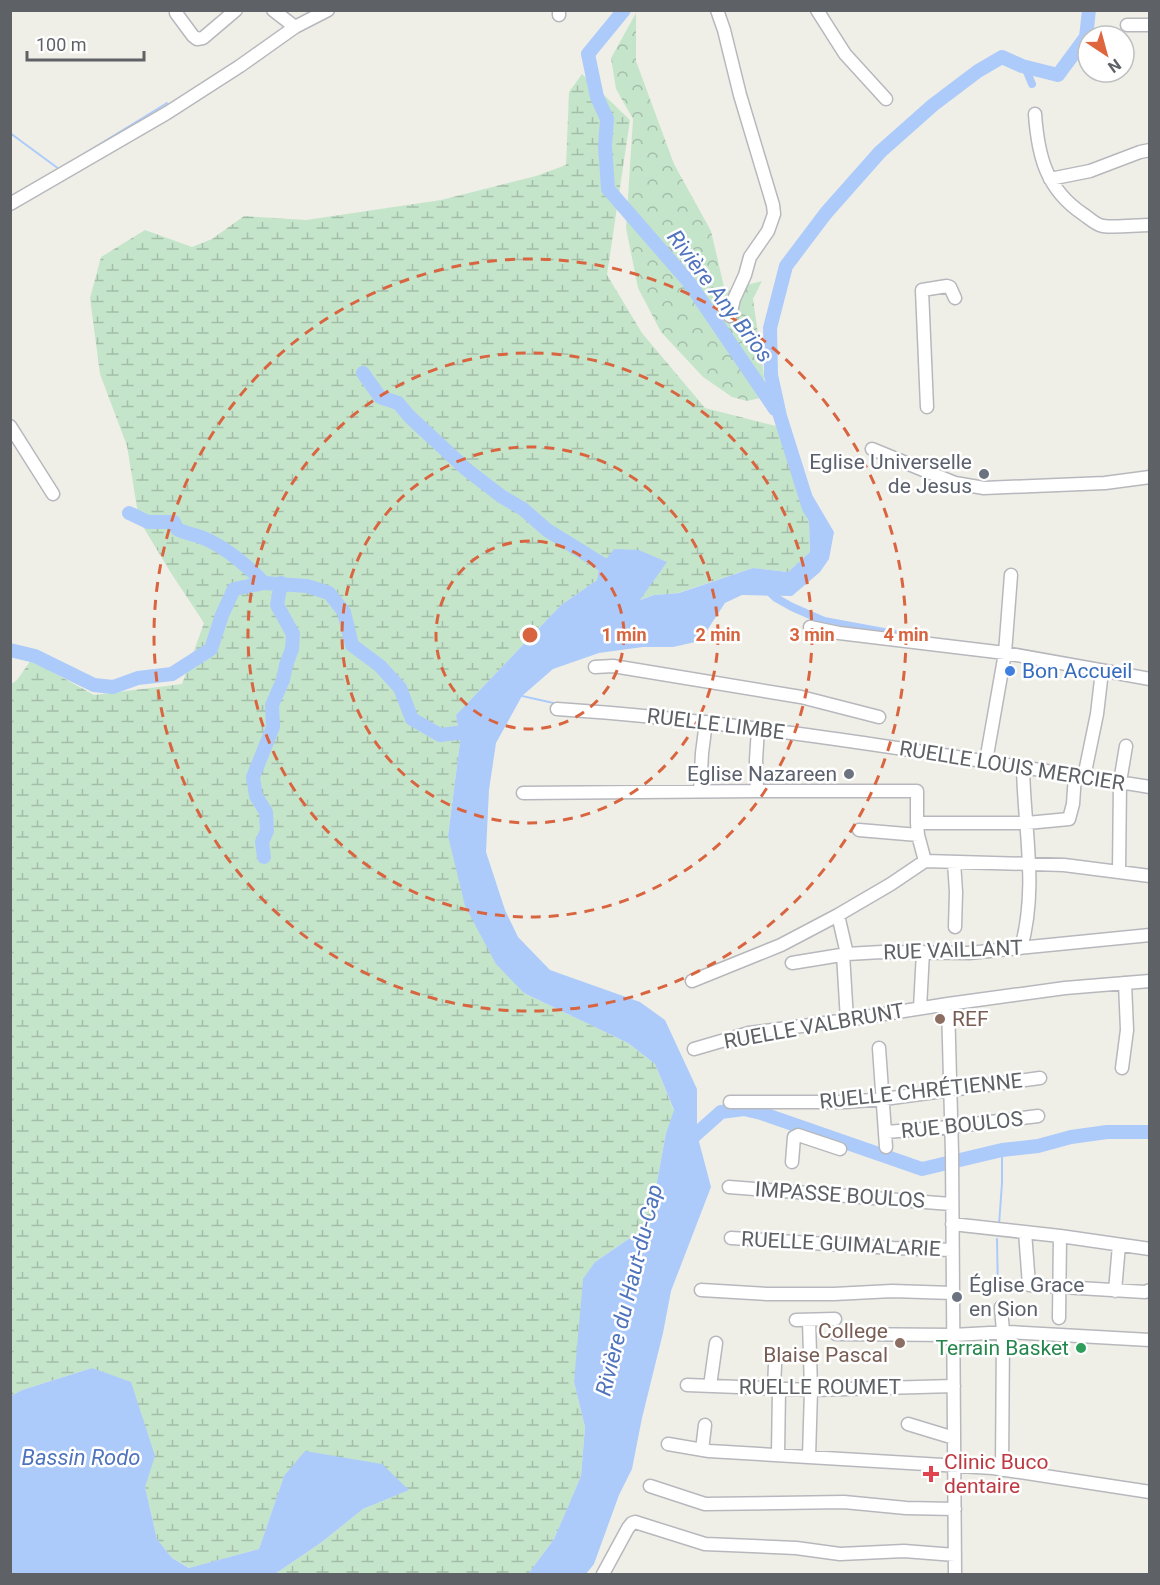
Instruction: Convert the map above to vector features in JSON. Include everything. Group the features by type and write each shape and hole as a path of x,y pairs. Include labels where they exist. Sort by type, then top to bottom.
{"street":[{"path":"177,11 196,39 203,38 236,10"},
{"path":"273,10 295,27"},
{"path":"10,204 167,113 295,27 328,10"},
{"path":"717,10 774,214 768,231 750,257 730,316"},
{"path":"817,10 845,54 886,99"},
{"path":"1035,114 1043,165 1054,186 1074,208 1101,226 1149,225"},
{"path":"1050,179 1090,171 1149,150"},
{"path":"927,406 922,290 947,286 950,287 955,298"},
{"path":"10,426 53,495"},
{"path":"872,449 955,483 984,488 1105,483 1149,477"},
{"path":"986,761 1005,653 1011,575"},
{"path":"810,627 839,633 1005,653 1149,679"},
{"path":"595,667 613,666 638,672 801,697 879,717"},
{"path":"859,830 917,829 1069,819 1097,714 1102,671"},
{"name":"RUELLE LIMBE","path":"557,709 706,722 874,744"},
{"path":"700,791 706,722"},
{"path":"757,791 758,729"},
{"name":"RUELLE LOUIS MERCIER","path":"874,744 1149,787"},
{"path":"1119,872 1120,782 1126,746"},
{"path":"1021,948 1029,912 1030,864 1023,767"},
{"path":"523,793 917,791 917,829 925,861"},
{"path":"692,981 781,945 838,915 925,861 1064,865 1149,876"},
{"path":"954,862 955,927"},
{"path":"838,915 845,954 847,1020"},
{"name":"RUE VAILLANT","path":"792,963 845,954 969,953 1149,935"},
{"path":"920,1008 923,952"},
{"name":"RUELLE VALBRUNT","path":"694,1049 749,1033 1065,988 1149,981"},
{"path":"1122,1068 1127,1030 1125,983"},
{"path":"948,1004 952,1154 955,1575"},
{"path":"879,1048 886,1147"},
{"name":"RUELLE CHRÉTIENNE","path":"730,1102 884,1100 1040,1078"},
{"name":"RUE BOULOS","path":"886,1132 1038,1116"},
{"path":"792,1162 794,1137 798,1135 840,1149"},
{"name":"IMPASSE BOULOS","path":"729,1187 951,1204"},
{"path":"952,1224 1149,1249"},
{"path":"1025,1232 1029,1285 1115,1291 1145,1292 1149,1290"},
{"path":"1059,1318 1060,1236"},
{"name":"RUELLE GUIMALARIE","path":"731,1238 952,1250"},
{"path":"1115,1291 1119,1245"},
{"path":"701,1290 767,1294 892,1291 953,1293"},
{"path":"1001,1306 1003,1332 1002,1470"},
{"path":"796,1320 835,1319"},
{"path":"809,1320 811,1390 809,1457"},
{"path":"836,1334 953,1335 1003,1332 1149,1340"},
{"path":"710,1386 716,1343"},
{"path":"775,1365 778,1455"},
{"name":"RUELLE ROUMET","path":"687,1385 811,1390 954,1386"},
{"path":"908,1424 954,1438"},
{"path":"702,1450 705,1425"},
{"path":"668,1444 702,1450 955,1465 1149,1492"},
{"path":"650,1486 705,1504 844,1502 906,1508 954,1509"},
{"path":"603,1575 628,1528 635,1522 705,1544 796,1548 840,1554 904,1551 955,1555"}],"green space":[{"path":"636,13 636,61 674,164 711,231 725,291 762,281 753,299 766,390 760,398 747,401 732,397 703,377 661,332 638,288 626,228 633,119 616,89 611,58"},
{"path":"582,74 630,120 607,275 642,333 705,408 776,426 786,438 809,523 810,552 788,572 753,568 678,593 654,595 639,600 599,568 597,580 561,605 456,715 460,742 448,836 524,993 628,1043 655,1064 674,1111 666,1133 649,1225 595,1262 574,1382 585,1427 581,1476 554,1539 528,1574 275,1574 322,1542 363,1509 408,1490 284,1476 259,1549 190,1568 172,1558 157,1539 145,1487 92,1368 22,1390 11,1396 10,685 17,680 31,660 94,695 182,684 204,623 139,520 127,446 100,374 90,298 101,257 145,230 192,247 212,239 244,216 306,220 441,200 536,176 566,165 569,92"}],"water":[{"path":"811,493 834,532 829,559 820,572 792,596 742,595 725,603 700,641 673,647 643,647 599,653 553,669 522,696 496,743 489,790 486,852 505,910 518,937 550,970 640,1002 665,1020 697,1089 697,1134 711,1187 671,1291 632,1469 619,1495 594,1564 586,1574 528,1574 554,1539 581,1476 585,1427 574,1382 583,1279 595,1262 649,1225 666,1133 674,1110 655,1064 628,1043 524,993 496,964 465,906 448,836 460,742 456,715 561,605 597,580 599,568 614,549 639,550 667,562 640,600 654,595 679,593 753,568 788,572 810,552 809,523 802,497"},
{"name":"Bassin Rodo","path":"92,1368 131,1382 155,1456 145,1487 157,1539 172,1558 189,1568 259,1549 284,1476 305,1451 382,1464 409,1490 363,1509 322,1542 275,1574 11,1574 11,1396 22,1390"}],"waterway":[{"name":"Rivière Any Brios","path":"624,10 588,54 597,97 607,119 605,146 608,189 688,281 775,409"},
{"name":"Rivière du Haut-du-Cap","path":"812,513 780,416 771,375 770,328 786,266 826,213 880,152 933,105 978,71 1002,57 1022,66 1058,75 1086,37 1089,10"},
{"path":"1025,67 1032,84"},
{"path":"74,160 167,103"},
{"path":"10,133 59,169"},
{"path":"363,373 380,397 398,403 466,469 501,496 523,509 547,530 618,574"},
{"path":"129,513 148,522 174,522 177,529 204,538 223,548 264,583"},
{"path":"10,650 35,656 94,685 113,687 138,678 172,674 211,649 222,615 234,589 264,583 307,586 329,593 344,612 352,645 380,666 400,688 412,719 440,735 474,733"},
{"path":"264,857 262,842 267,831 266,812 256,796 253,777 273,727 272,705 283,680 292,649 293,634 277,605 281,583"},
{"path":"765,588 776,598 792,607 824,621 900,635"},
{"path":"522,696 558,704"},
{"path":"684,1145 721,1112 744,1109 922,1169 1002,1150 1038,1146 1071,1137 1107,1132 1150,1132"},
{"path":"999,1225 1002,1150"},
{"path":"997,1239 998,1293"}],"place":[{"name":"Eglise Universelle de Jesus","path":"984,474"},
{"name":"Bon Accueil","path":"1010,671"},
{"name":"Eglise Nazareen","path":"849,774"},
{"name":"REF","path":"940,1019"},
{"name":"Église Grace en Sion","path":"957,1297"},
{"name":"College Blaise Pascal","path":"900,1343"},
{"name":"Terrain Basket","path":"1081,1348"},
{"name":"Clinic Buco dentaire","path":"931,1474"}]}
